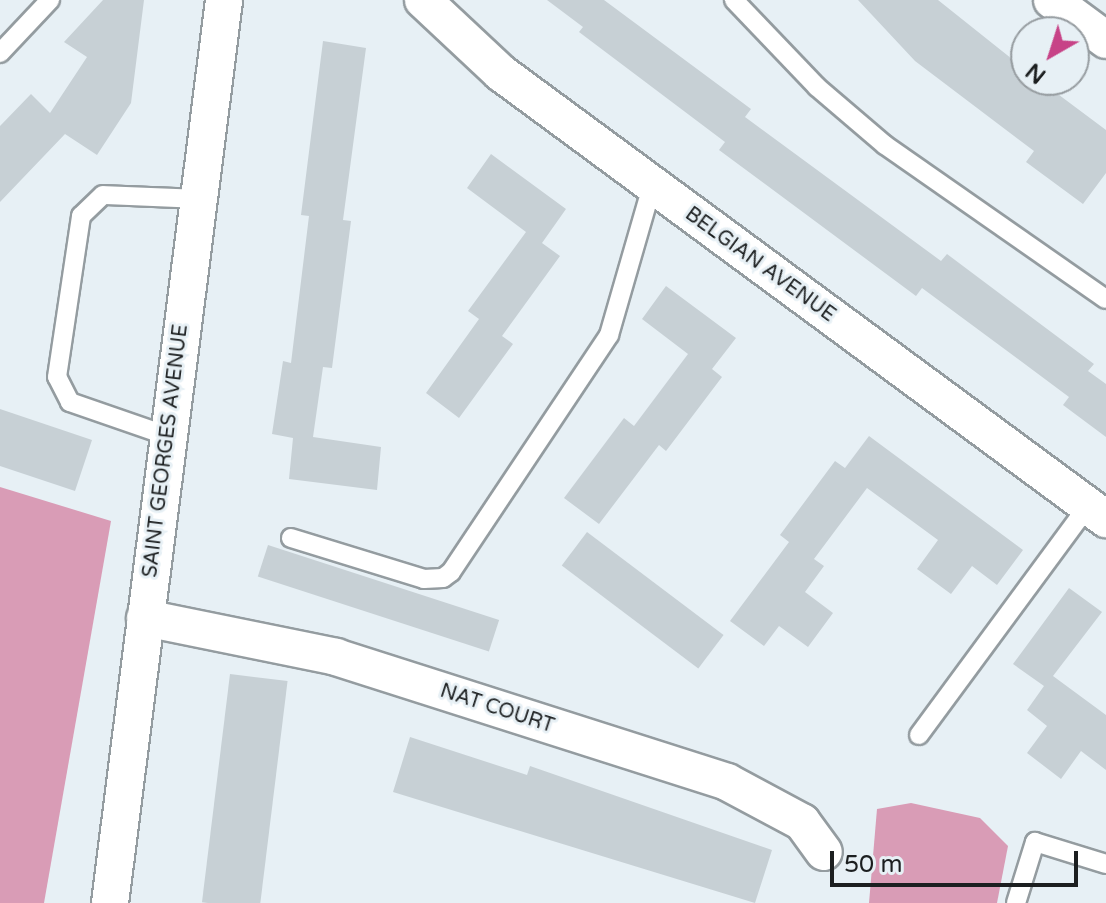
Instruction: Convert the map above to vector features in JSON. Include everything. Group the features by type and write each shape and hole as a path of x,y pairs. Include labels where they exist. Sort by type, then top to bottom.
{"street":[{"name":"SAINT GEORGES AVENUE","path":"110,903 224,0"},
{"name":"BELGIAN AVENUE","path":"423,0 501,73 1097,512"},
{"path":"1052,0 1106,40"},
{"name":"NAT COURT","path":"145,618 336,657 727,782 802,822 824,852"}],"lane":[{"path":"0,53 50,0"},
{"path":"734,0 817,87 885,145 1106,299"},
{"path":"291,538 424,579 443,578 451,572 609,335 652,186"},
{"path":"168,436 70,402 57,377 81,216 103,195 198,199"},
{"path":"919,735 1097,512"},
{"path":"1016,903 1035,842 1106,864"}],"shaded area":[{"path":"0,487 111,521 44,903 0,903"},
{"path":"911,803 980,818 1008,846 997,903 869,903 877,809"}],"building":[{"path":"103,0 144,0 131,103 97,155 65,134 0,202 0,126 31,94 50,113 87,57 64,42"},
{"path":"547,0 604,0 751,109 745,117 941,261 947,254 1094,364 1088,371 1106,384 1106,437 1063,405 1069,397 995,342 922,288 916,296 719,150 725,142 579,32 583,27"},
{"path":"858,0 938,0 1010,57 1010,96 1060,96 1106,130 1106,173 1083,204 1026,162 1034,151 915,61"},
{"path":"323,41 366,48 343,220 351,221 332,368 323,367 313,437 381,447 377,490 289,479 293,438 272,434 283,361 291,363 309,216 301,215"},
{"path":"491,154 566,209 542,243 560,256 502,336 513,344 459,418 426,393 479,319 468,311 526,232 467,188"},
{"path":"666,286 736,338 712,369 722,377 666,451 659,445 599,524 564,498 624,418 634,426 688,354 642,319"},
{"path":"0,409 92,440 75,491 0,466"},
{"path":"869,436 1023,550 997,585 972,566 951,594 917,569 938,540 867,488 814,559 824,566 805,592 833,613 808,647 779,626 764,646 730,621 789,542 780,535 835,461 845,468"},
{"path":"587,532 724,635 698,668 562,566"},
{"path":"268,545 499,620 489,651 258,576"},
{"path":"1069,588 1102,612 1053,676 1106,715 1106,770 1081,751 1061,779 1027,753 1047,726 1027,710 1044,686 1013,664"},
{"path":"230,674 288,681 260,903 202,902"},
{"path":"410,737 527,775 530,766 772,850 755,903 393,792"}]}
